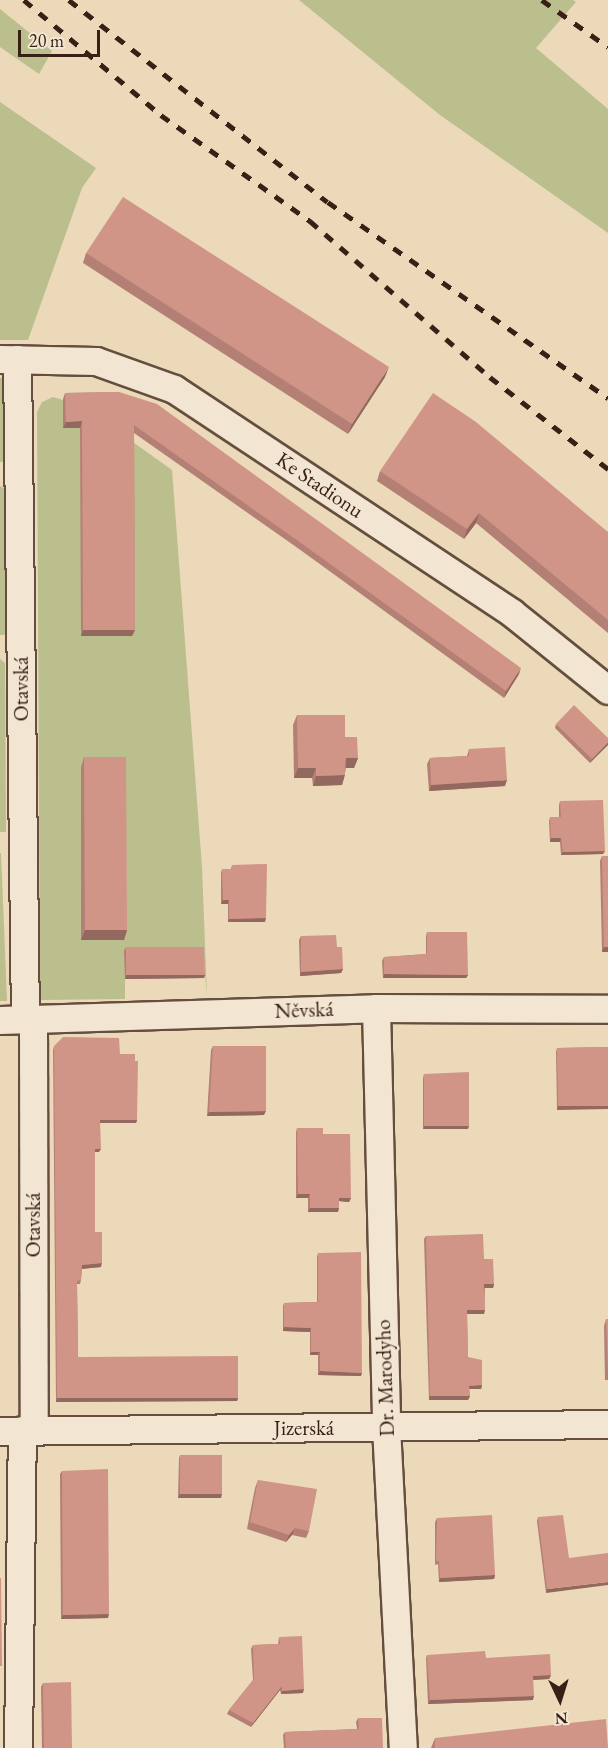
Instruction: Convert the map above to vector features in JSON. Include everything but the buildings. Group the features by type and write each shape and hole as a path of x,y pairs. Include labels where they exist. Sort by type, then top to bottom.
{"street":[{"name":"Otavská","path":"9,359 10,841 19,1020 18,1748"},
{"name":"Ke Stadionu","path":"9,359 96,361 174,389 512,613 608,690"},
{"name":"Něvská","path":"19,1020 376,1008 608,1009"},
{"name":"Dr. Marodyho","path":"376,1008 386,1427 403,1748"},
{"name":"Jizerská","path":"19,1431 608,1424"}],"green space":[{"path":"299,0 573,0 576,2 536,48 608,109 608,233 440,115"},
{"path":"0,9 52,51 39,74 0,47"},
{"path":"0,102 96,168 82,188 28,340 0,340"},
{"path":"0,378 4,378 5,462 0,462"},
{"path":"53,397 63,400 64,428 112,427 172,470 202,867 207,997 203,951 125,950 125,999 40,1000 37,412 42,402"},
{"path":"0,486 5,489 5,635 0,635"},
{"path":"0,659 5,663 6,832 0,832"},
{"path":"1,853 7,1001 0,1001"}],"railway":[{"path":"24,0 161,115 310,221 490,377 608,469"},
{"path":"69,0 328,202 608,398"},
{"path":"542,0 608,47"}]}
